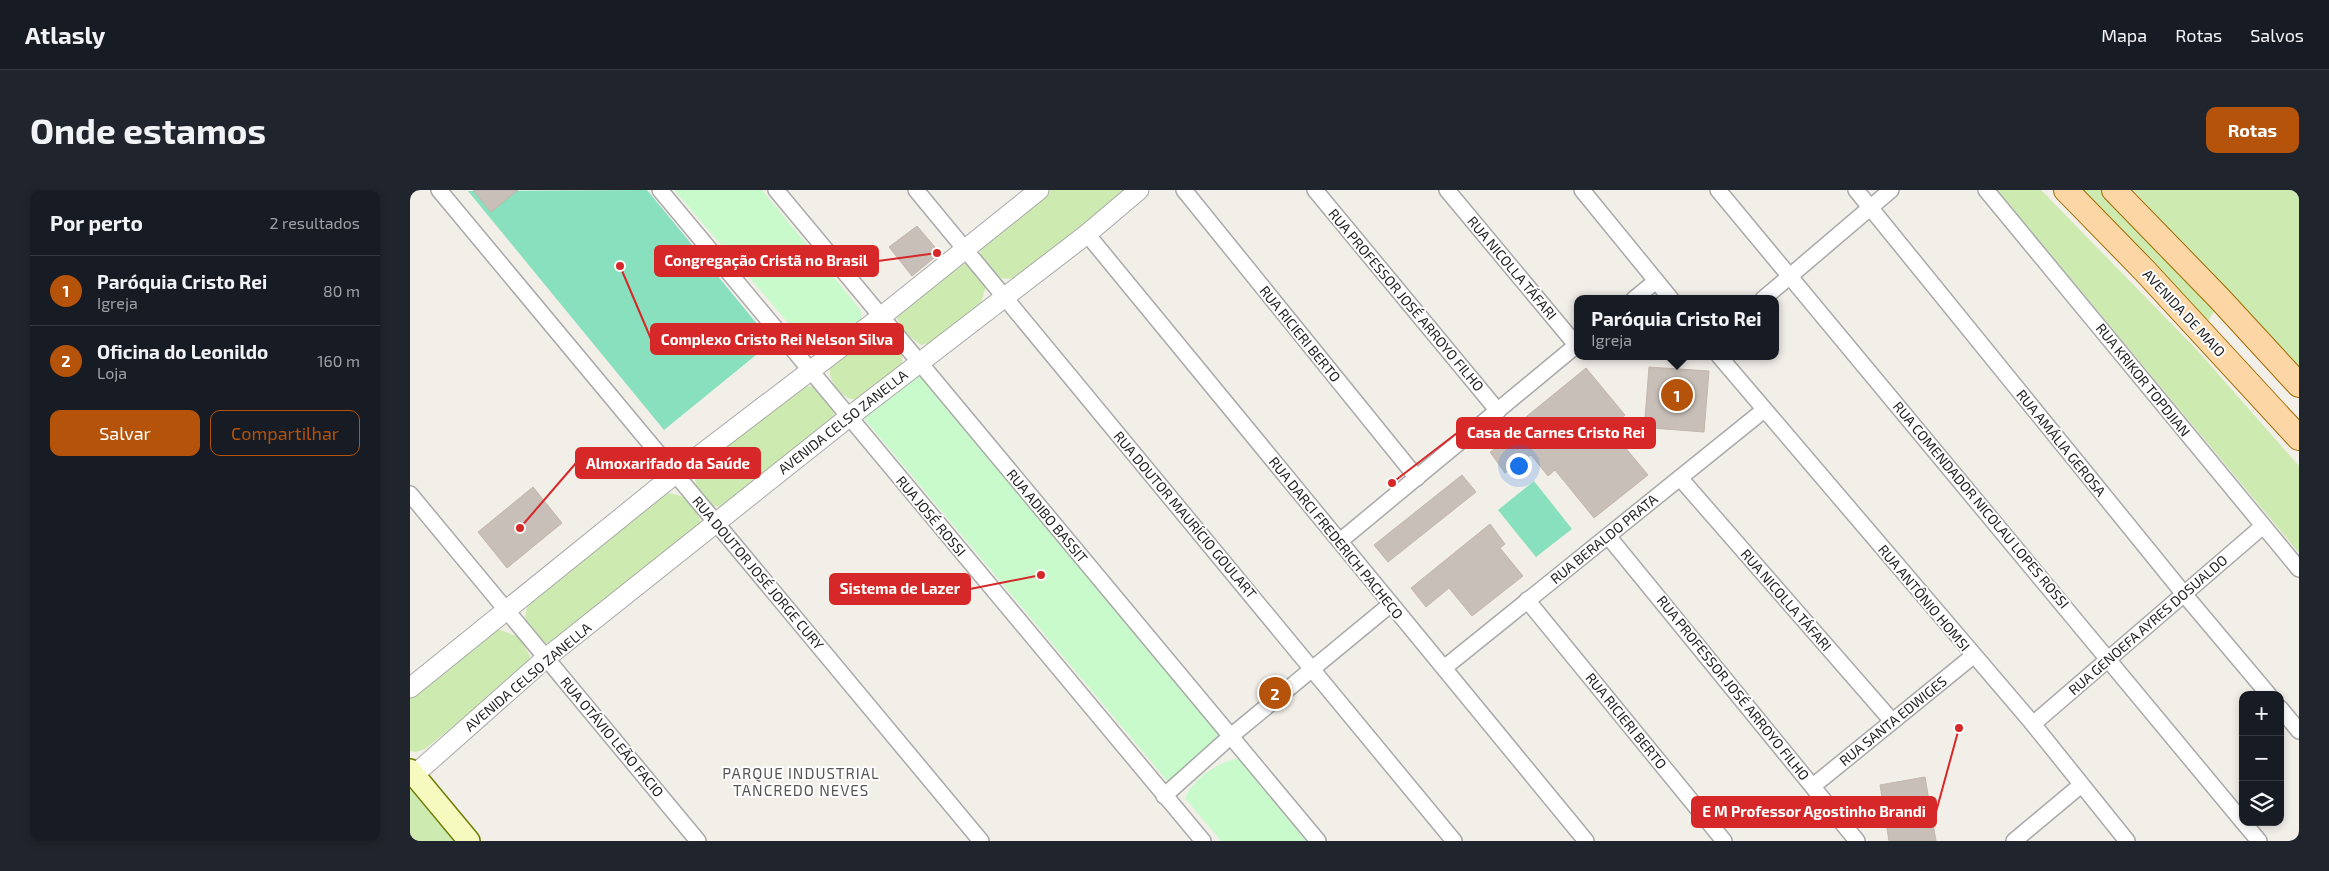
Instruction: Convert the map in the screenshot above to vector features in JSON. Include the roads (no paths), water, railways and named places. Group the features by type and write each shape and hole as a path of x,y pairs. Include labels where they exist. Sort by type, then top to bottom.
{"main road":[{"name":"AVENIDA DE MAIO","path":"2066,190 2145,270 2299,438"},
{"path":"2114,190 2219,298 2299,385"},
{"path":"412,773 469,841"}],"street":[{"name":"RUA DOUTOR JOSÉ JORGE CURY","path":"438,190 981,841"},
{"name":"RUA JOSÉ ROSSI","path":"660,190 1203,841"},
{"name":"RUA ADIBO BASSIT","path":"776,190 1318,841"},
{"name":"RUA DOUTOR MAURÍCIO GOULART","path":"916,190 1454,841"},
{"path":"410,688 675,474 811,372 1039,190"},
{"name":"AVENIDA CELSO ZANELLA","path":"412,773 546,658 919,362 1087,234 1139,190"},
{"name":"RUA RICIERI BERTO","path":"1184,190 1417,478"},
{"name":"RUA PROFESSOR JOSÉ ARROYO FILHO","path":"1315,190 1498,411"},
{"name":"RUA NICOLLA TÁFARI","path":"1447,190 1574,341"},
{"path":"1582,190 1668,295"},
{"name":"RUA COMENDADOR NICOLAU LOPES ROSSI","path":"1718,190 2239,817"},
{"name":"RUA AMÁLIA GEROSA","path":"1856,190 2184,594 2266,691"},
{"path":"1768,295 1891,190"},
{"name":"RUA KRIKOR TOPDJIAN","path":"1986,190 2299,569"},
{"name":"RUA DARCI FREDERICH PACHECO","path":"1087,234 1586,841"},
{"path":"1639,295 1656,281"},
{"path":"1340,542 1574,348"},
{"name":"RUA ANTÔNIO HOMSI","path":"1722,360 2033,724 2127,841"},
{"name":"RUA BERALDO PRATA","path":"1444,668 1764,410"},
{"name":"RUA NICOLLA TÁFARI","path":"1680,478 1892,721"},
{"name":"RUA OTÁVIO LEÃO FACIO","path":"410,494 698,841"},
{"name":"RUA GENOEFA AYRES DOSUALDO","path":"2033,724 2263,526"},
{"name":"RUA PROFESSOR JOSÉ ARROYO FILHO","path":"1608,536 1857,841"},
{"name":"RUA RICIERI BERTO","path":"1528,600 1724,841"},
{"path":"1164,796 1230,736 1391,604"},
{"name":"RUA SANTA EDWIGES","path":"1813,786 1974,656"},
{"path":"2284,713 2299,731"},
{"path":"2014,841 2081,785"},
{"name":"RUA COMENDADOR NICOLAU LOPES ROSSI","path":"2246,826 2259,841"}],"place":[{"name":"Congregação Cristã no Brasil","path":"937,253"},
{"name":"Complexo Cristo Rei Nelson Silva","path":"620,266"},
{"name":"Paróquia Cristo Rei","path":"1677,395"},
{"name":"Casa de Carnes Cristo Rei","path":"1392,483"},
{"name":"Almoxarifado da Saúde","path":"520,528"},
{"name":"Sistema de Lazer","path":"1041,575"},
{"name":"Oficina do Leonildo","path":"1275,693"},
{"name":"E M Professor Agostinho Brandi","path":"1959,728"}],"district":[{"name":"PARQUE INDUSTRIAL TANCREDO NEVES","path":"801,782"}]}
